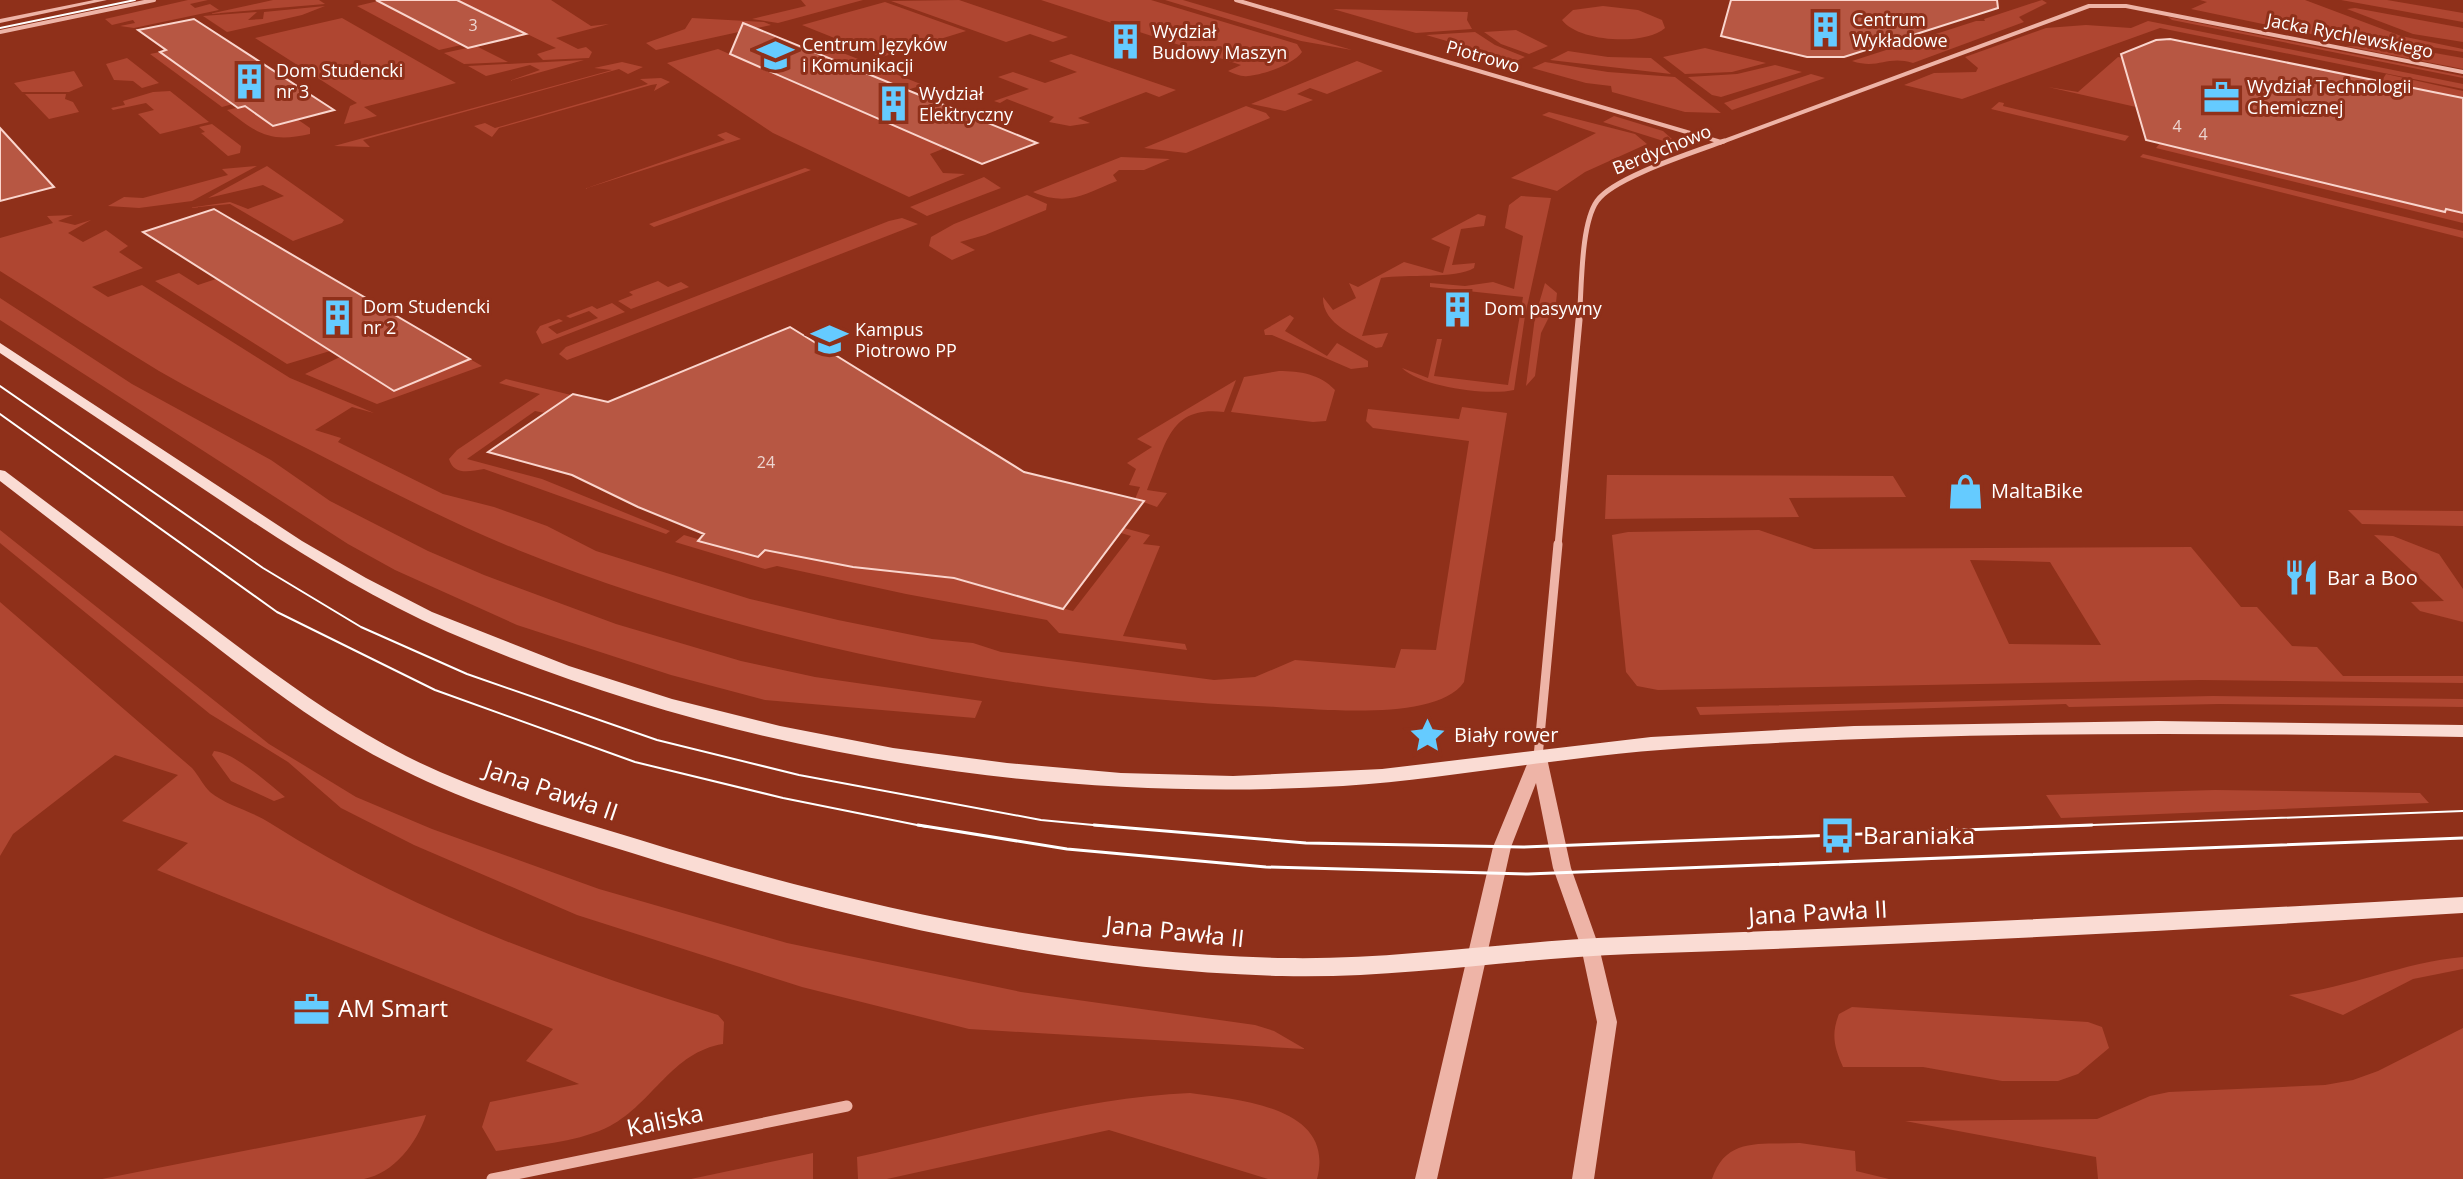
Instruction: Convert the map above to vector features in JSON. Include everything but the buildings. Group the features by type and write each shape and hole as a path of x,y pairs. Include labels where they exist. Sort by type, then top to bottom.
{"main road":[{"path":"0,347 347,576 462,633 649,699 877,751 1040,774 1188,784 1345,779 1654,744 2015,729 2194,726 2463,731"},
{"name":"Jana Pawła II","path":"0,474 277,685 379,750 488,798 593,834 749,881 867,910 1017,939 1169,961 1287,968 1476,958 1590,947 2145,924 2463,905"}],"street":[{"path":"0,21 104,0"},
{"path":"0,32 154,0"},
{"name":"Piotrowo","path":"1236,0 1721,142"},
{"name":"Berdychowo","path":"1538,757 1590,212 1602,195 1623,181 1721,142 2089,6"},
{"name":"Jacka Rychlewskiego","path":"2089,6 2126,6 2463,72"},
{"path":"1538,757 1562,868 1590,947 1607,1022 1583,1179"},
{"path":"1426,1179 1502,847 1538,757"},
{"name":"Kaliska","path":"492,1179 847,1106"}],"shaded area":[{"path":"188,0 208,0 190,4 195,8 210,4 219,10 134,28 120,26 135,23 133,20 112,25 105,19"},
{"path":"273,0 319,0 325,4 209,14"},
{"path":"457,0 551,0 591,26 609,24 556,38 578,49 586,47 592,52 589,58 543,60 537,54 556,48"},
{"path":"801,0 863,0 778,23 752,19 806,6"},
{"path":"959,0 1068,37 1053,42 1030,34 1006,42 891,1"},
{"path":"1041,0 1151,0 1297,44 1302,52 1278,68 1240,76 1228,71 1241,65"},
{"path":"1165,0 1183,0 1352,50 1301,41"},
{"path":"2042,0 2047,3 2019,17 2024,22 1913,63 1869,64 1852,61 1976,21 1985,21"},
{"path":"2200,0 2305,0 2401,36 2463,49 2463,52 2393,41 2335,39 2191,9 2207,2"},
{"path":"2341,0 2387,0 2463,13 2463,22"},
{"path":"378,1 470,43 439,50 357,6"},
{"path":"885,2 966,31 882,57 802,25"},
{"path":"325,6 302,15 227,32 203,16 257,12 248,20 263,19 264,12"},
{"path":"1603,6 1638,10 1662,20 1665,28 1643,37 1612,39 1582,33 1562,20 1573,10"},
{"path":"1333,9 1468,12 1467,20 1472,29 1416,33"},
{"path":"2347,9 2463,28 2463,42 2413,34"},
{"path":"2168,17 2463,76 2463,78 2172,20"},
{"path":"342,18 456,83 364,107 377,116 344,124 350,106 357,103 255,38"},
{"path":"692,18 771,25 656,50 646,43 685,29"},
{"path":"2148,21 2463,84 2463,89 2160,28 1962,99 1904,85 1934,73 1976,72 1978,68 1965,57 2046,28 2086,25 2131,28"},
{"path":"1516,30 1548,46 1529,54 1501,44 1484,32"},
{"path":"1475,32 1495,45 1525,57 1516,61 1426,35"},
{"path":"476,46 508,62 464,64 444,53"},
{"path":"2345,46 2406,48 2463,58 2463,69"},
{"path":"1705,48 1766,63 1732,72 1685,74 1663,57"},
{"path":"718,49 945,148 930,154 943,173 965,174 909,197 773,133 667,63"},
{"path":"838,51 923,85 907,90 822,55"},
{"path":"1568,51 1608,57 1651,58 1671,74 1550,60"},
{"path":"160,52 240,102 222,107 150,54"},
{"path":"1071,54 1176,90 1159,97 1146,92 1078,118 1090,123 1070,126 1049,122 1054,117 1007,99 1000,103 994,101 1029,89 998,77 1013,72 1045,83 1077,72 1049,61"},
{"path":"2118,57 2160,64 2136,107 2048,87 2078,92"},
{"path":"127,58 159,83 142,88 133,81 114,80 106,64"},
{"path":"584,60 509,81 540,70 530,65 486,76 468,66"},
{"path":"1357,61 1383,71 1327,94 1310,88 1297,94 1313,100 1285,111 1251,104"},
{"path":"622,62 643,67 628,74 619,69 363,140 370,147 334,146 612,70 594,68"},
{"path":"1545,62 1608,72 1675,77 1721,113 1685,112 1612,92 1611,86 1586,83 1532,68"},
{"path":"1775,65 1802,72 1721,97 1712,95 1688,77 1737,74"},
{"path":"74,71 83,86 69,92 22,92 14,83"},
{"path":"1811,74 1825,78 1732,110 1724,103"},
{"path":"2386,74 2463,91 2463,98 2381,82"},
{"path":"661,78 670,82 654,91 657,84 499,128 492,137 474,126 485,123 495,128 648,84 640,79"},
{"path":"170,91 209,122 160,134 138,114 154,110 146,103 111,108 153,92"},
{"path":"25,94 66,94 65,99 73,102 79,112 49,119"},
{"path":"1999,102 2004,103 2003,106 2129,136 2125,141 1991,109"},
{"path":"245,106 297,119 310,128 310,134 274,137 256,131 227,110"},
{"path":"1246,106 1266,113 1270,118 1186,153 1144,148"},
{"path":"1549,112 1635,134 1647,144 1585,172 1557,191 1511,178 1596,133 1542,115"},
{"path":"1614,116 1663,131 1673,144 1603,122"},
{"path":"212,124 241,146 240,153 228,156 201,133 205,132 199,127"},
{"path":"726,132 741,139 584,189 725,140 717,135"},
{"path":"2160,143 2444,212 2446,209 2463,213 2463,223 2156,148"},
{"path":"2143,154 2463,231 2463,238 2140,157"},
{"path":"1121,157 1170,159 1144,170 1119,170 1113,175 1117,181 1076,197 1056,198 1033,192"},
{"path":"257,166 192,201 139,208 108,206 124,197 143,198 228,175 222,169"},
{"path":"267,166 344,220 342,223 293,241 230,204 188,208 230,202 248,209 284,196 263,185 208,198"},
{"path":"805,168 811,170 654,227 649,224"},
{"path":"984,177 1001,188 927,216 910,207"},
{"path":"1027,195 1047,204 1046,210 960,242 975,250 952,260 929,246 931,237 954,224"},
{"path":"1521,196 1551,198 1525,316 1514,390 1488,392 1455,388 1411,375 1402,368 1428,378 1437,339 1442,339 1434,376 1508,385 1523,297 1430,287 1430,283 1465,286 1493,282 1514,289 1523,236 1505,228 1509,205"},
{"path":"1478,214 1486,216 1484,226 1461,229 1452,265 1475,263 1474,268 1443,275 1381,278 1362,336 1388,333 1382,347 1376,348 1350,334 1328,315 1323,297 1333,310 1356,298 1349,283 1358,287 1404,262 1443,273 1450,247 1431,239"},
{"path":"73,215 58,221 75,225 91,220 68,233 83,242 106,230 128,246 119,252 143,268 92,287 108,297 142,285 290,378 374,413 352,407 315,430 341,438 338,442 443,494 494,507 547,526 596,551 750,599 932,639 973,643 1001,652 1214,680 1255,677 1295,660 1395,668 1401,649 1436,650 1469,441 1373,428 1366,421 1368,409 1459,419 1462,407 1507,413 1464,682 1450,695 1429,703 1404,708 1348,711 1085,692 987,678 793,638 606,583 465,527 235,412 159,371 0,271 0,238 53,223 47,216"},
{"path":"902,218 918,224 567,360 559,354 566,347"},
{"path":"179,273 198,285 216,279 330,351 287,364 155,281"},
{"path":"658,281 668,287 681,282 689,287 631,309 618,301 633,295 629,292"},
{"path":"1545,283 1557,293 1556,303 1541,333 1535,376 1526,386 1535,317"},
{"path":"0,298 132,384 271,460 330,501 428,551 616,624 741,661 815,677 982,701 975,718 765,700 671,675 517,625 395,570 348,544 0,320"},
{"path":"612,303 625,312 542,344 536,332 540,326 559,319 563,321 548,327 557,334 598,318 589,311 570,318 566,316 592,306 597,309"},
{"path":"1290,315 1294,318 1285,331 1327,356 1337,343 1368,361 1368,367 1351,369 1272,335 1265,335 1264,330"},
{"path":"340,357 394,391 470,359 482,366 377,404 305,374"},
{"path":"1279,371 1309,374 1335,390 1326,421 1231,412 1244,377"},
{"path":"506,379 571,395 545,413 535,411 467,459 542,479 670,531 666,534 484,469 463,471 455,468 449,459 457,450 540,394 499,383"},
{"path":"1236,380 1224,412 1191,415 1172,432 1147,490 1167,493 1157,507 1135,499 1140,487 1129,485 1136,469 1127,463 1152,447 1137,439"},
{"path":"1607,475 1893,476 1906,497 1789,498 1799,517 1605,519"},
{"path":"2348,510 2463,511 2463,526 2362,524"},
{"path":"1124,528 1150,535 1143,544 1160,546 1123,636 1185,644 1187,650 1059,633 1047,620 777,566 765,569 675,542 684,535 758,557 765,550 854,567 954,579 1073,611 1131,536 1121,533"},
{"path":"0,530 269,744 356,797 432,829 599,889 787,943 1021,992 1255,1025 1274,1031 1305,1049 969,1029 802,987 577,915 414,845 341,808 288,762 210,714 0,543"},
{"path":"1759,530 1814,549 2191,547 2241,607 2257,607 2292,646 2317,647 2343,676 2463,676 2463,683 2201,680 1658,690 1637,686 1626,672 1612,535 1628,532","holes":["1970,560 2050,562 2101,645 2009,644"]},
{"path":"2374,535 2393,536 2439,554 2463,589 2463,622 2420,611 2411,602 2444,601"},
{"path":"0,602 192,768 217,797 432,910 544,956 718,1015 724,1022 723,1044 705,1049 676,1067 639,1105 610,1126 569,1140 496,1151 482,1127 490,1102 579,1084 526,1061 553,1029 157,870 188,843 122,821 178,775 115,755 13,834 0,856"},
{"path":"2213,696 2463,699 2463,707 2219,704 2069,707 2066,704 1700,715 1696,707"},
{"path":"214,751 241,763 285,797 274,801 231,781 212,755"},
{"path":"2215,790 2420,793 2429,803 2061,818 2046,795"},
{"path":"2463,957 2463,969 2413,979 2343,1015 2289,995 2333,987 2419,964"},
{"path":"1852,1007 2088,1022 2102,1027 2109,1048 2078,1074 2058,1081 2002,1081 1923,1067 1843,1067 1834,1034 1839,1014"},
{"path":"2463,1028 2463,1179 2098,1179 2096,1157 1905,1121 2097,1119 2150,1096 2169,1092 2325,1085 2378,1071"},
{"path":"1190,1093 1257,1104 1298,1122 1312,1136 1319,1155 1317,1179 1268,1179 1109,1130 887,1179 858,1179 857,1157 1066,1109 1108,1101"},
{"path":"426,1115 417,1136 403,1155 385,1170 364,1179 102,1179"},
{"path":"1800,1143 1855,1151 1856,1171 1889,1179 1712,1179 1718,1165 1736,1149 1759,1144"},
{"path":"813,1153 813,1179 691,1179"}],"tram line":[{"path":"0,28 135,0"},
{"path":"0,386 263,568 361,627 467,674 657,740 799,775 1041,820 1114,827"},
{"path":"0,414 277,612 435,690 635,762 783,798 927,827"},
{"path":"2053,827 2463,811"},
{"path":"918,825 1067,849 1266,867 1528,874 2463,838"},
{"path":"1094,825 1306,843 1523,847 2053,827"},
{"path":"2053,827 2092,825"},
{"path":"2040,827 2053,827"}],"place":[{"name":"Centrum Wykładowe","path":"1826,30"},
{"name":"Wydział Budowy Maszyn","path":"1126,42"},
{"name":"Centrum Języków i Komunikacji","path":"776,55"},
{"name":"Dom Studencki nr 3","path":"250,81"},
{"name":"Wydział Technologii Chemicznej","path":"2221,97"},
{"name":"Wydział Elektryczny","path":"893,104"},
{"name":"Dom pasywny","path":"1458,309"},
{"name":"Dom Studencki nr 2","path":"337,317"},
{"name":"Kampus Piotrowo PP","path":"829,340"},
{"name":"MaltaBike","path":"1965,491"},
{"name":"Bar a Boo","path":"2301,578"},
{"name":"Biały rower","path":"1428,735"},
{"name":"Baraniaka","path":"1837,836"},
{"name":"AM Smart","path":"312,1009"}]}
